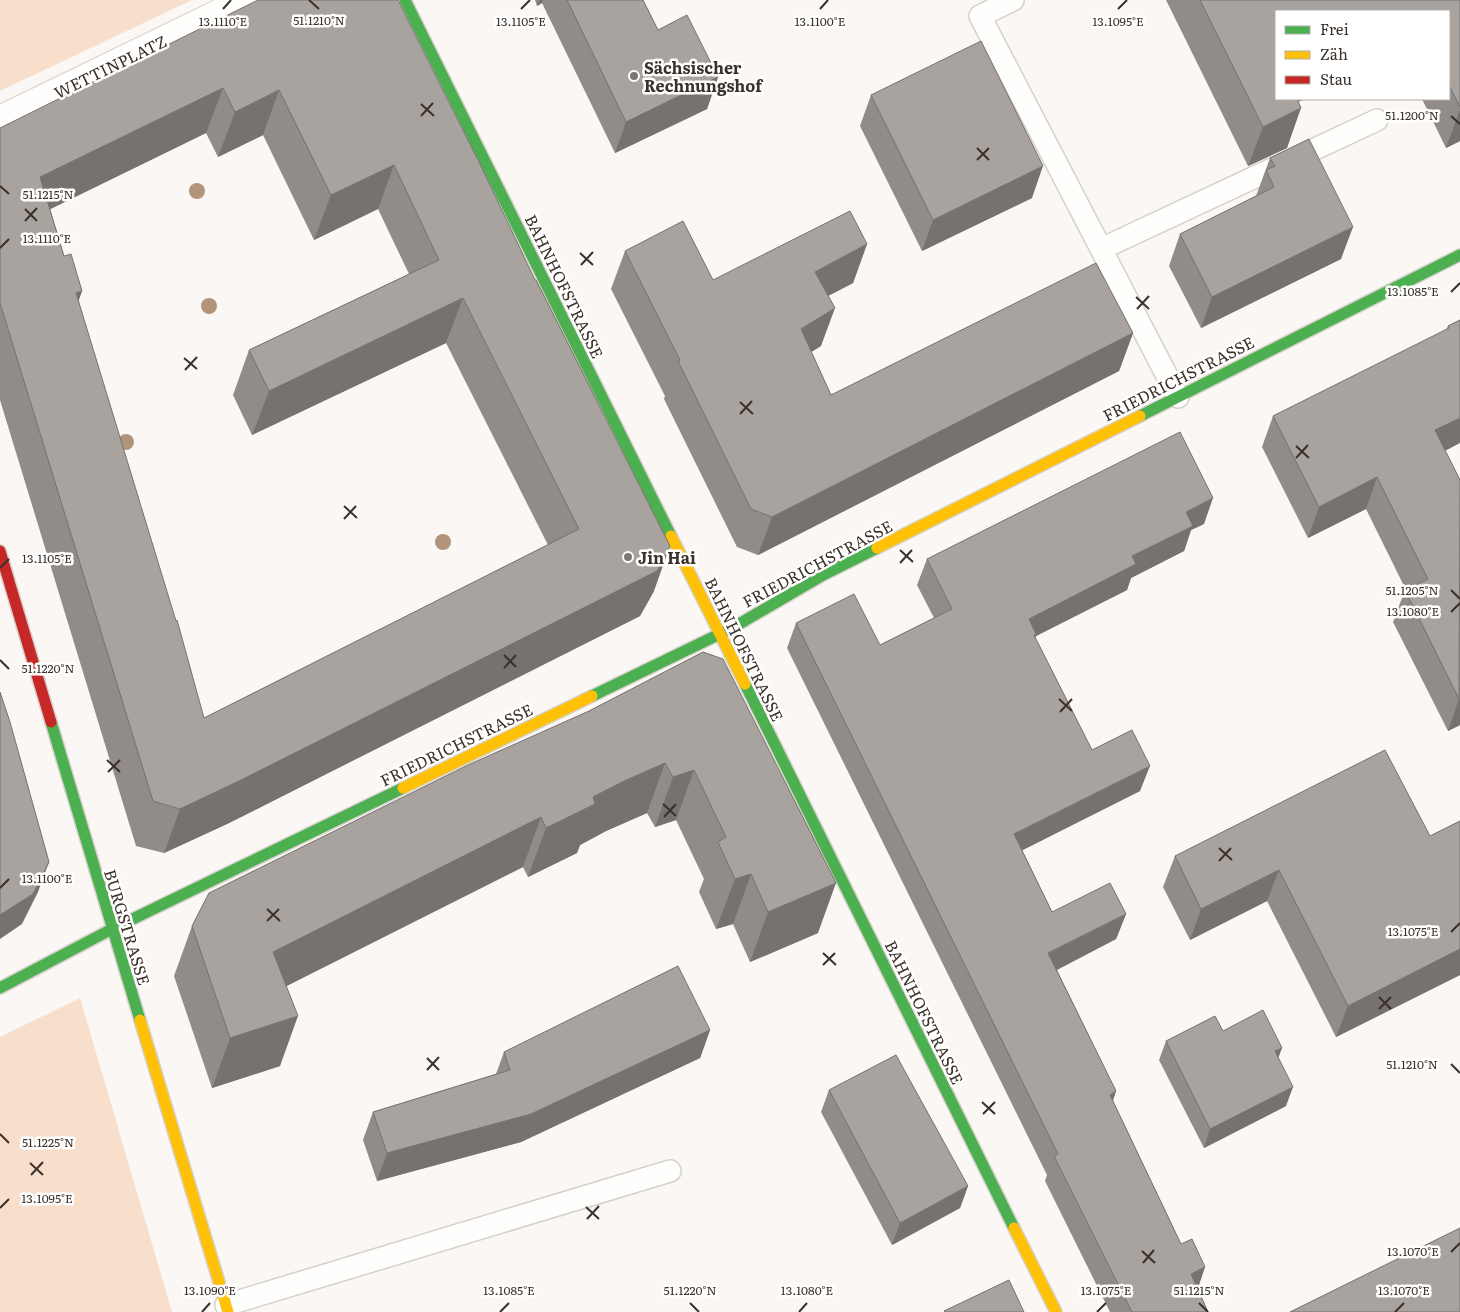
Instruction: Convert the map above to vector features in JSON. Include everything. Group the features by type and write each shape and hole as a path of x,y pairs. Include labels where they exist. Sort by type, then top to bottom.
{"main road":[{"name":"BAHNHOFSTRASSE","path":"405,0 1056,1312"},
{"name":"FRIEDRICHSTRASSE","path":"0,988 112,929 719,634 823,576 1460,255"},
{"name":"BURGSTRASSE","path":"0,551 227,1309"}],"street":[{"name":"WETTINPLATZ","path":"0,120 247,0"}],"lane":[{"path":"1013,0 975,8 1178,397"},
{"path":"1101,249 1378,120"},
{"path":"227,1309 670,1172"}],"shaded area":[{"path":"0,0 192,0 0,91"},
{"path":"80,998 172,1312 0,1312 0,1037"}],"building":[{"path":"258,0 398,0 481,166 535,280 670,546 657,571 180,809 153,801 0,303 0,128","holes":["223,88 235,112 279,90 331,195 394,165 439,260 249,350 269,391 463,298 579,529 204,718 177,620 76,293 82,291 71,254 64,256 40,177"]},
{"path":"567,0 643,0 658,30 687,15 718,77 626,122"},
{"path":"1200,0 1460,0 1460,107 1450,87 1450,10 1275,10 1275,100 1297,100 1301,108 1263,127"},
{"path":"981,41 1043,166 933,220 871,95"},
{"path":"1309,139 1353,227 1212,297 1180,234 1274,187 1266,170 1275,166 1270,158"},
{"path":"850,211 867,244 815,272 835,308 801,329 831,395 1096,263 1133,333 772,517 751,509 678,361 680,360 625,251 683,221 713,280"},
{"path":"1460,320 1460,418 1435,430 1460,480 1459,699 1405,590 1428,579 1377,477 1319,507 1273,416 1449,328 1448,326"},
{"path":"1180,432 1213,498 1186,512 1193,526 1132,556 1136,564 1029,619 1036,634 1034,635 1092,750 1132,730 1150,766 1014,834 1052,912 1110,883 1126,914 1048,953 1116,1091 1110,1095 1181,1244 1192,1239 1205,1267 1191,1274 1208,1312 1132,1312 1054,1156 1058,1154 796,623 854,594 880,645 952,609 927,559"},
{"path":"703,652 723,659 836,883 768,912 751,874 735,879 718,842 726,837 694,770 673,777 665,763 593,797 595,804 546,828 541,817 273,952 298,1016 230,1038 192,926 209,893 468,765 589,711"},
{"path":"0,692 49,862 33,894 0,915"},
{"path":"1385,750 1430,836 1460,821 1460,949 1348,1006 1279,870 1201,909 1175,856"},
{"path":"678,966 710,1030 531,1114 387,1153 373,1112 510,1070 504,1052"},
{"path":"1263,1010 1282,1048 1275,1051 1293,1087 1210,1129 1166,1041 1215,1016 1223,1031"},
{"path":"896,1055 968,1186 900,1223 829,1090"},
{"path":"1460,1228 1460,1312 1290,1312"},
{"path":"1009,1280 1024,1312 944,1311"}],"traffic: fast":[{"path":"405,0 671,536"},
{"path":"1140,416 1460,255"},
{"path":"592,696 734,627 823,575 877,548"},
{"path":"745,684 1014,1228"},
{"path":"51,722 140,1020"},
{"path":"0,988 112,929 403,788"}],"traffic: slow":[{"path":"877,548 1140,416"},
{"path":"671,536 745,684"},
{"path":"403,788 592,696"},
{"path":"140,1020 228,1312"},
{"path":"1014,1228 1056,1312"}],"traffic: jam":[{"path":"0,551 51,722"}],"place":[{"name":"Sächsischer Rechnungshof","path":"634,76"},
{"name":"Jin Hai","path":"628,557"}]}
